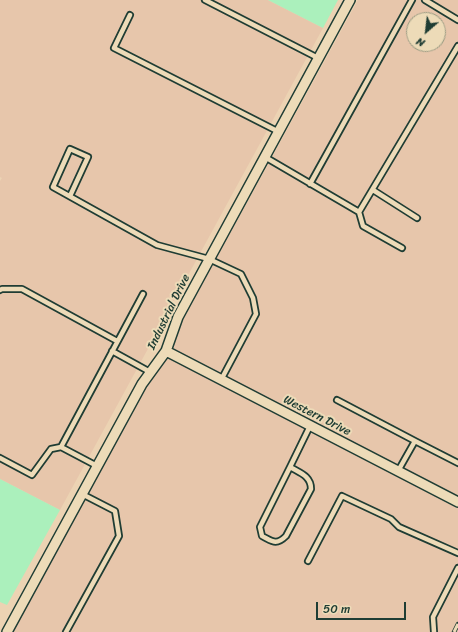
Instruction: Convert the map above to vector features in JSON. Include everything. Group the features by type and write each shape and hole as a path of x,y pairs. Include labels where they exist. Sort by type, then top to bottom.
{"street":[{"name":"Industrial Drive","path":"7,632 142,384 166,351 178,317 350,0"},
{"name":"Western Drive","path":"166,351 458,502"}],"lane":[{"path":"205,0 318,58"},
{"path":"310,184 412,0"},
{"path":"425,0 458,20"},
{"path":"130,15 114,48 279,132"},
{"path":"359,212 458,46"},
{"path":"70,196 88,157 70,149 53,187 157,245 210,259 241,274 253,298 256,314 221,380"},
{"path":"265,157 359,212 363,226 402,248"},
{"path":"373,190 417,218"},
{"path":"0,290 22,289 118,341"},
{"path":"60,447 143,294"},
{"path":"112,351 150,372"},
{"path":"337,400 458,463"},
{"path":"290,467 308,478 311,482 311,488 286,536 281,541 274,542 262,536 260,527 310,426"},
{"path":"398,471 414,441"},
{"path":"0,458 32,475 51,449 60,447 97,466"},
{"path":"66,632 119,536 115,511 82,494"},
{"path":"308,561 342,496 391,519 399,527 458,553"},
{"path":"434,632 433,617 458,568"}],"shaded area":[{"path":"0,0 268,0 323,28 60,510 0,479 0,181 2,178 0,177"},
{"path":"358,0 458,0 458,632 12,632"}],"green space":[{"path":"268,0 338,0 323,28"},
{"path":"0,479 60,510 7,605 0,602"}],"railway":[{"path":"454,632 458,624"}]}
